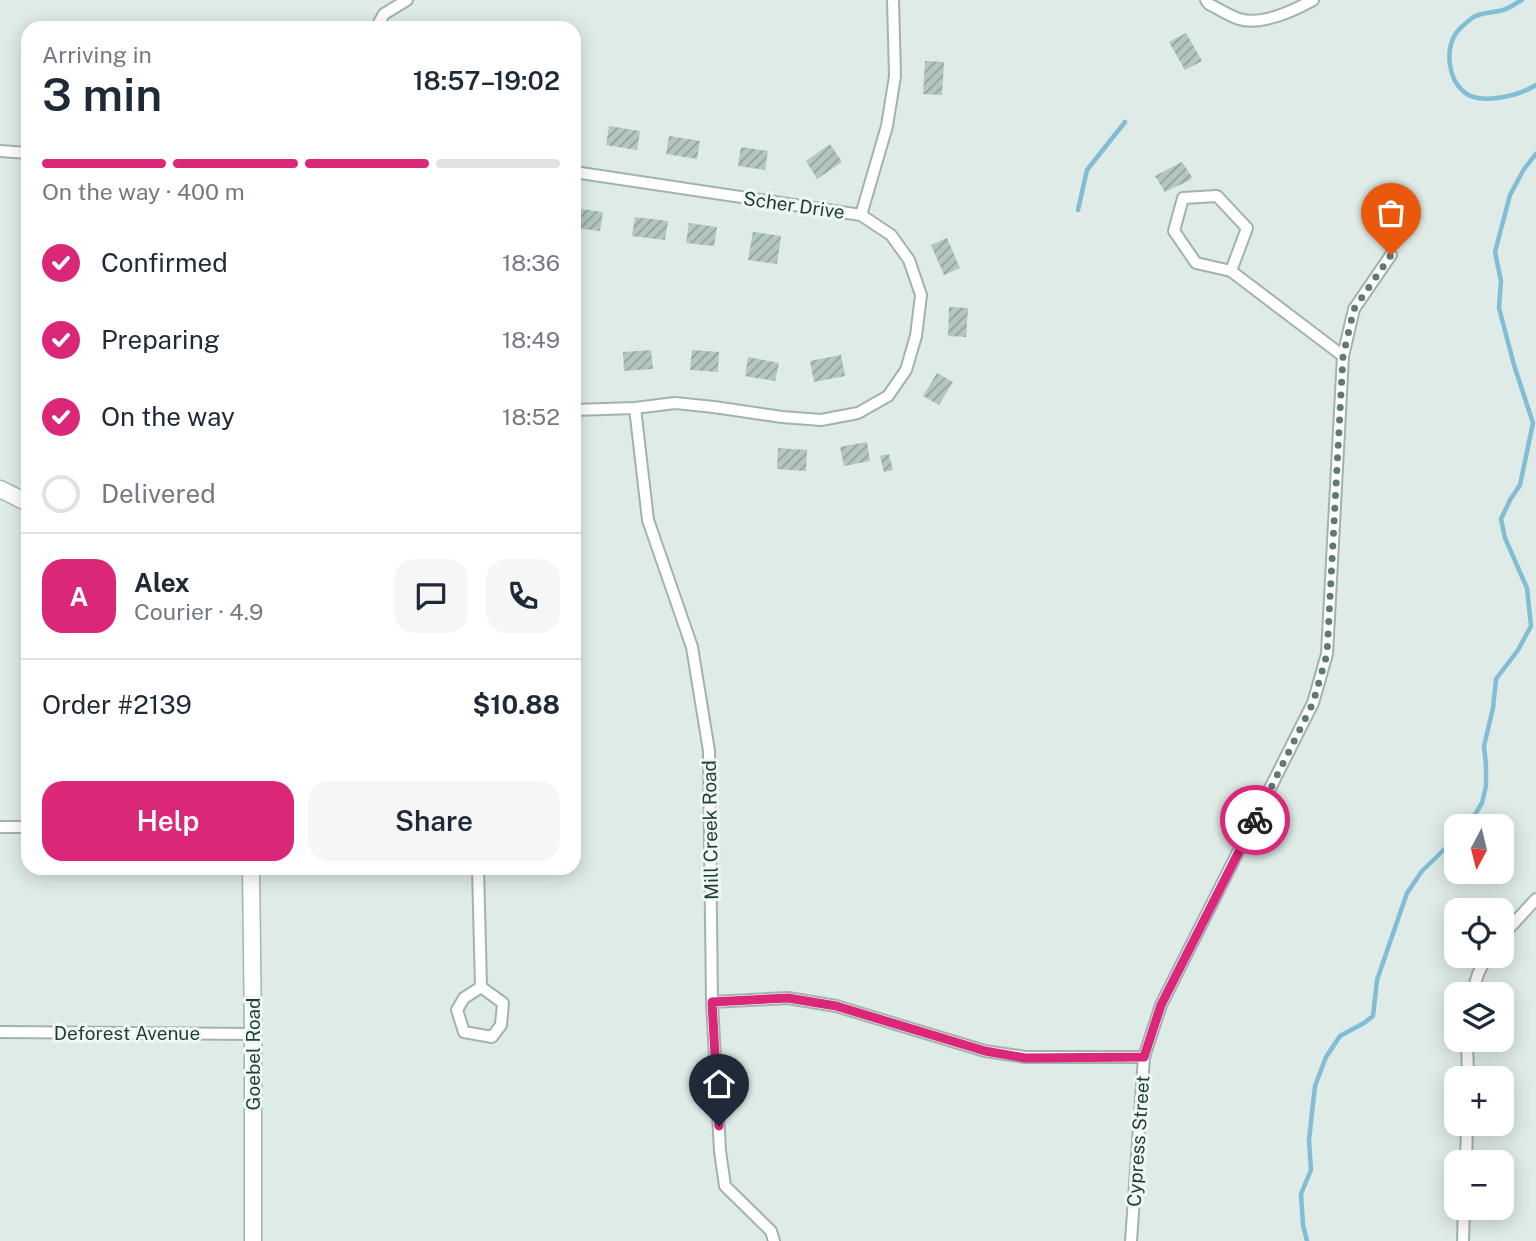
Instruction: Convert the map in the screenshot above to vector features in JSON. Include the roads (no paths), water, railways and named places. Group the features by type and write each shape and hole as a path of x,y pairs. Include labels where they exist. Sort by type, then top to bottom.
{"street":[{"path":"380,21 384,14 407,0"},
{"path":"862,215 887,126 895,76 893,0"},
{"path":"1208,2 1241,19 1268,19 1293,11 1313,0"},
{"path":"0,151 21,152"},
{"name":"Scher Drive","path":"581,173 862,215 891,235 909,260 921,295 916,336 906,370 888,396 858,413 821,419 675,403 635,408 581,410"},
{"path":"1231,271 1247,228 1217,196 1183,198 1174,230 1196,263 1231,271 1343,356"},
{"name":"Cypress Street","path":"1131,1241 1144,1057 1161,1005 1307,715 1327,654 1343,356 1354,309 1391,255"},
{"name":"Mill Creek Road","path":"635,408 648,520 692,647 709,751 712,1002 720,1151 725,1186 771,1231 774,1241"},
{"path":"0,489 21,500"},
{"path":"0,827 21,827"},
{"name":"Goebel Road","path":"251,875 253,1241"},
{"path":"478,875 481,987"},
{"path":"1514,923 1536,899"},
{"path":"481,987 503,1003 500,1025 492,1037 464,1032 457,1010 464,998 481,987"},
{"path":"712,1002 788,998 836,1006 985,1051 1025,1058 1144,1057"},
{"name":"Deforest Avenue","path":"0,1032 253,1034"},
{"path":"1463,1241 1464,1220"}],"waterway":[{"path":"1522,0 1506,9 1475,16 1466,23 1453,40 1450,64 1454,80 1471,96 1490,99 1536,85"},
{"path":"1078,210 1087,170 1125,122"},
{"path":"1533,423 1499,308 1501,281 1495,252 1510,195 1524,169 1536,154"},
{"path":"1475,814 1482,803 1486,786 1484,746 1493,708 1496,679 1518,650 1531,626 1527,588 1505,538 1501,519 1520,485 1533,423"},
{"path":"1307,1241 1301,1194 1311,1170 1309,1140 1315,1086 1326,1057 1340,1036 1373,1016 1377,980 1407,893 1422,871 1444,850"}]}
